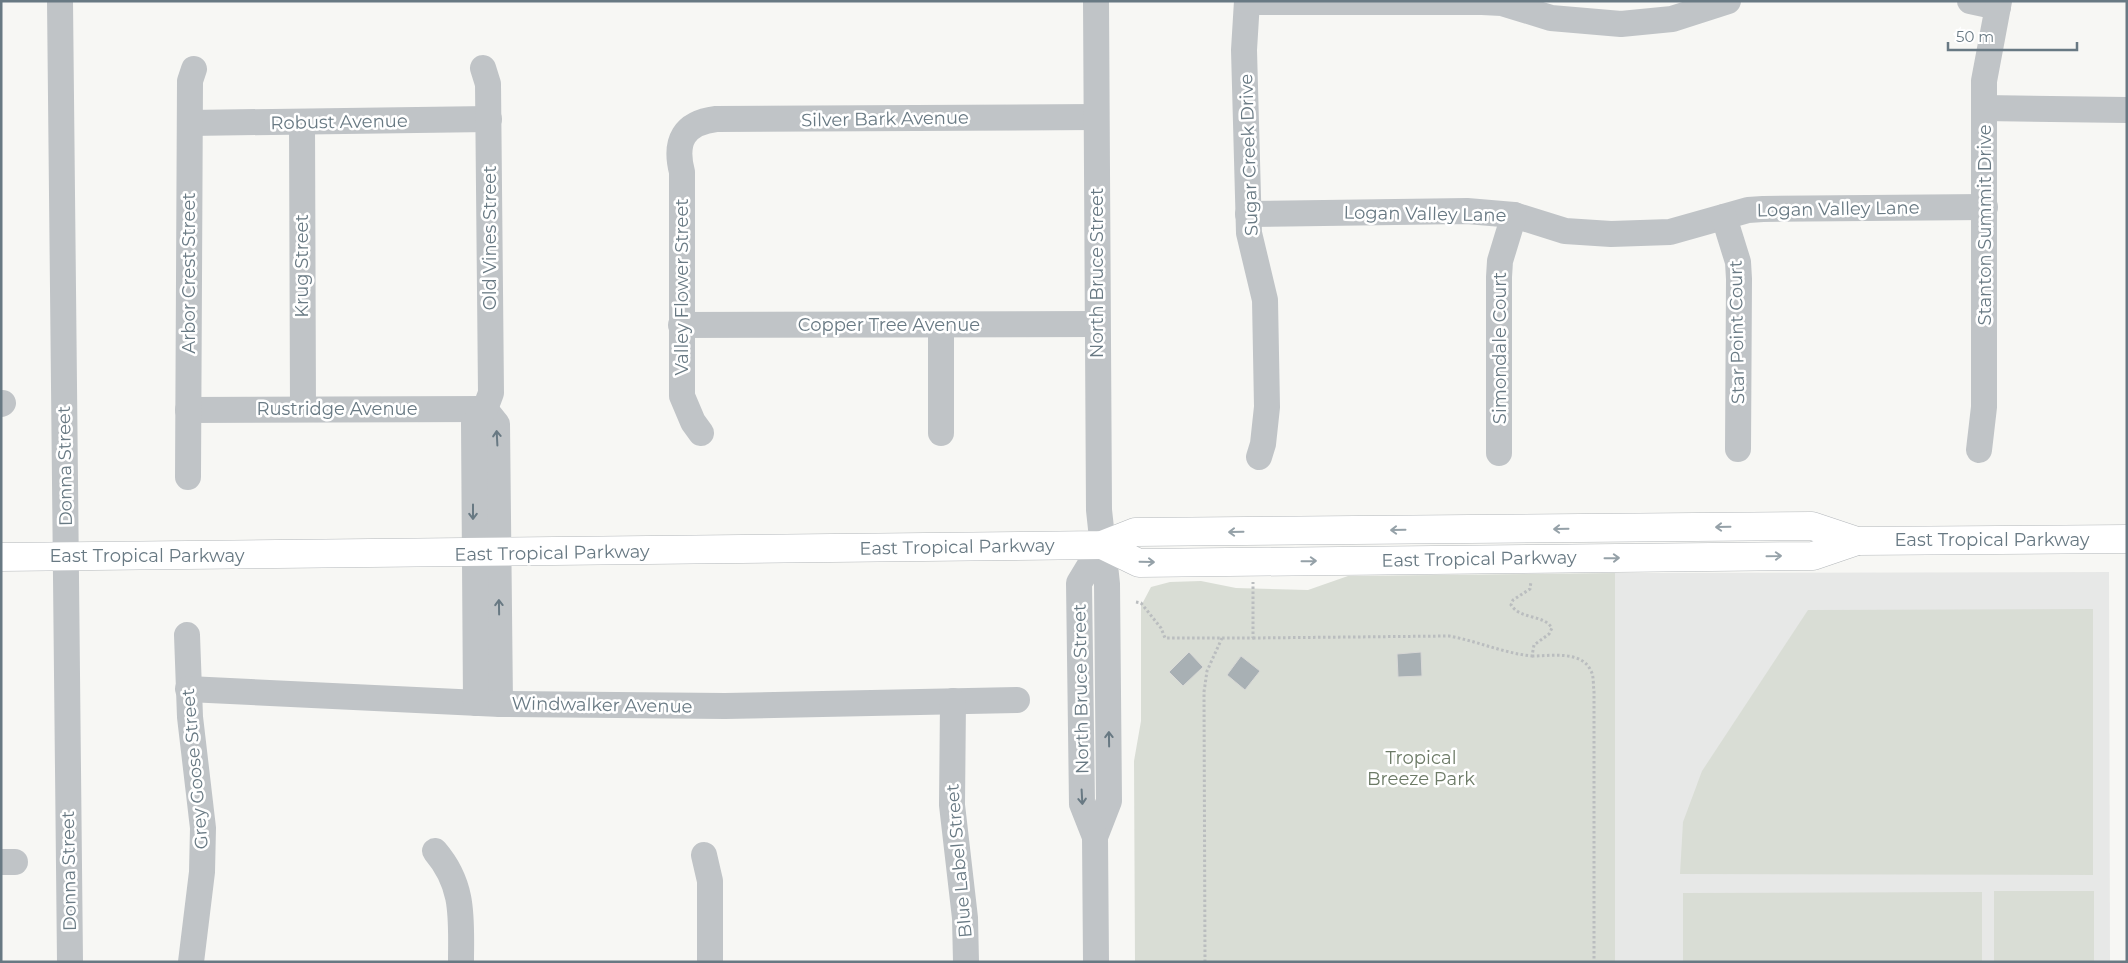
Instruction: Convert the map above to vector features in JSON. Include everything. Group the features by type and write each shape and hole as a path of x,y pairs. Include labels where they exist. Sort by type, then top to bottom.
{"main road":[{"name":"East Tropical Parkway","path":"1,557 486,554 1102,545 1135,532 1802,526 1812,526 1858,540 2127,539"},
{"name":"East Tropical Parkway","path":"1102,545 1139,562 1813,556 1858,540"}],"street":[{"name":"Donna Street","path":"60,1 70,962"},
{"name":"North Bruce Street","path":"1096,1 1099,510 1102,545 1079,583 1082,804 1095,837 1096,962"},
{"path":"1247,2 1502,3 1552,18 1621,24 1672,19 1728,1"},
{"path":"1970,1 1999,4"},
{"name":"Sugar Creek Drive","path":"1247,2 1244,50 1249,233 1265,300 1267,407 1263,444 1259,458"},
{"name":"Stanton Summit Drive","path":"1979,450 1984,407 1984,81 1999,4"},
{"name":"Old Vines Street","path":"483,68 488,84 489,119 491,393 485,408 474,423 486,470 488,704"},
{"name":"Arbor Crest Street","path":"188,477 190,81 194,69"},
{"path":"1984,108 2127,110"},
{"name":"Silver Bark Avenue","path":"682,138 691,126 702,121 716,119 1096,117"},
{"name":"Robust Avenue","path":"190,123 489,119"},
{"name":"Krug Street","path":"302,123 303,409"},
{"name":"Valley Flower Street","path":"682,138 678,149 682,172 682,396 693,422 701,433"},
{"name":"Logan Valley Lane","path":"1248,214 1467,211 1514,215 1565,231 1589,234 1670,232 1748,210 1985,207"},
{"name":"Simondale Court","path":"1499,453 1500,269 1514,215"},
{"name":"Star Point Court","path":"1724,217 1738,262 1738,449"},
{"name":"Copper Tree Avenue","path":"681,325 1097,324"},
{"path":"941,325 941,433"},
{"name":"Rustridge Avenue","path":"188,410 485,408"},
{"name":"Grey Goose Street","path":"187,635 188,689 204,828 202,872 191,962"},
{"name":"Windwalker Avenue","path":"188,689 488,704 725,706 1017,700"},
{"name":"Blue Label Street","path":"953,701 952,805 964,918 966,962"},
{"path":"435,851 446,864 461,901 461,962"},
{"path":"704,855 710,881 710,962"}],"path":[{"path":"1252,561 1253,638"},
{"path":"1531,580 1530,589 1514,600 1511,606 1516,612 1548,622 1552,628 1549,634 1534,645 1532,656"},
{"path":"1136,602 1141,603 1161,628 1165,638 1449,636 1471,640 1488,648 1515,654 1568,656 1581,660 1591,671 1594,691 1594,962"},
{"path":"1205,962 1204,692 1207,671 1222,638"}],"shaded area":[{"path":"2109,572 2110,962 1615,962 1615,573"}],"green space":[{"name":"Tropical Breeze Park","path":"1615,573 1615,962 1135,962 1134,761 1141,721 1141,606 1151,587 1170,582 1201,581 1236,588 1308,590 1348,576"},
{"path":"2093,609 2093,875 1680,874 1683,822 1702,771 1808,610"},
{"path":"1994,891 2094,891 2094,962 1994,962"},
{"path":"1982,892 1982,962 1683,962 1683,893"}],"building":[{"path":"1189,652 1203,667 1183,686 1169,672"},
{"path":"1421,652 1422,676 1398,677 1397,654"},
{"path":"1241,656 1260,671 1245,690 1227,675"}]}
